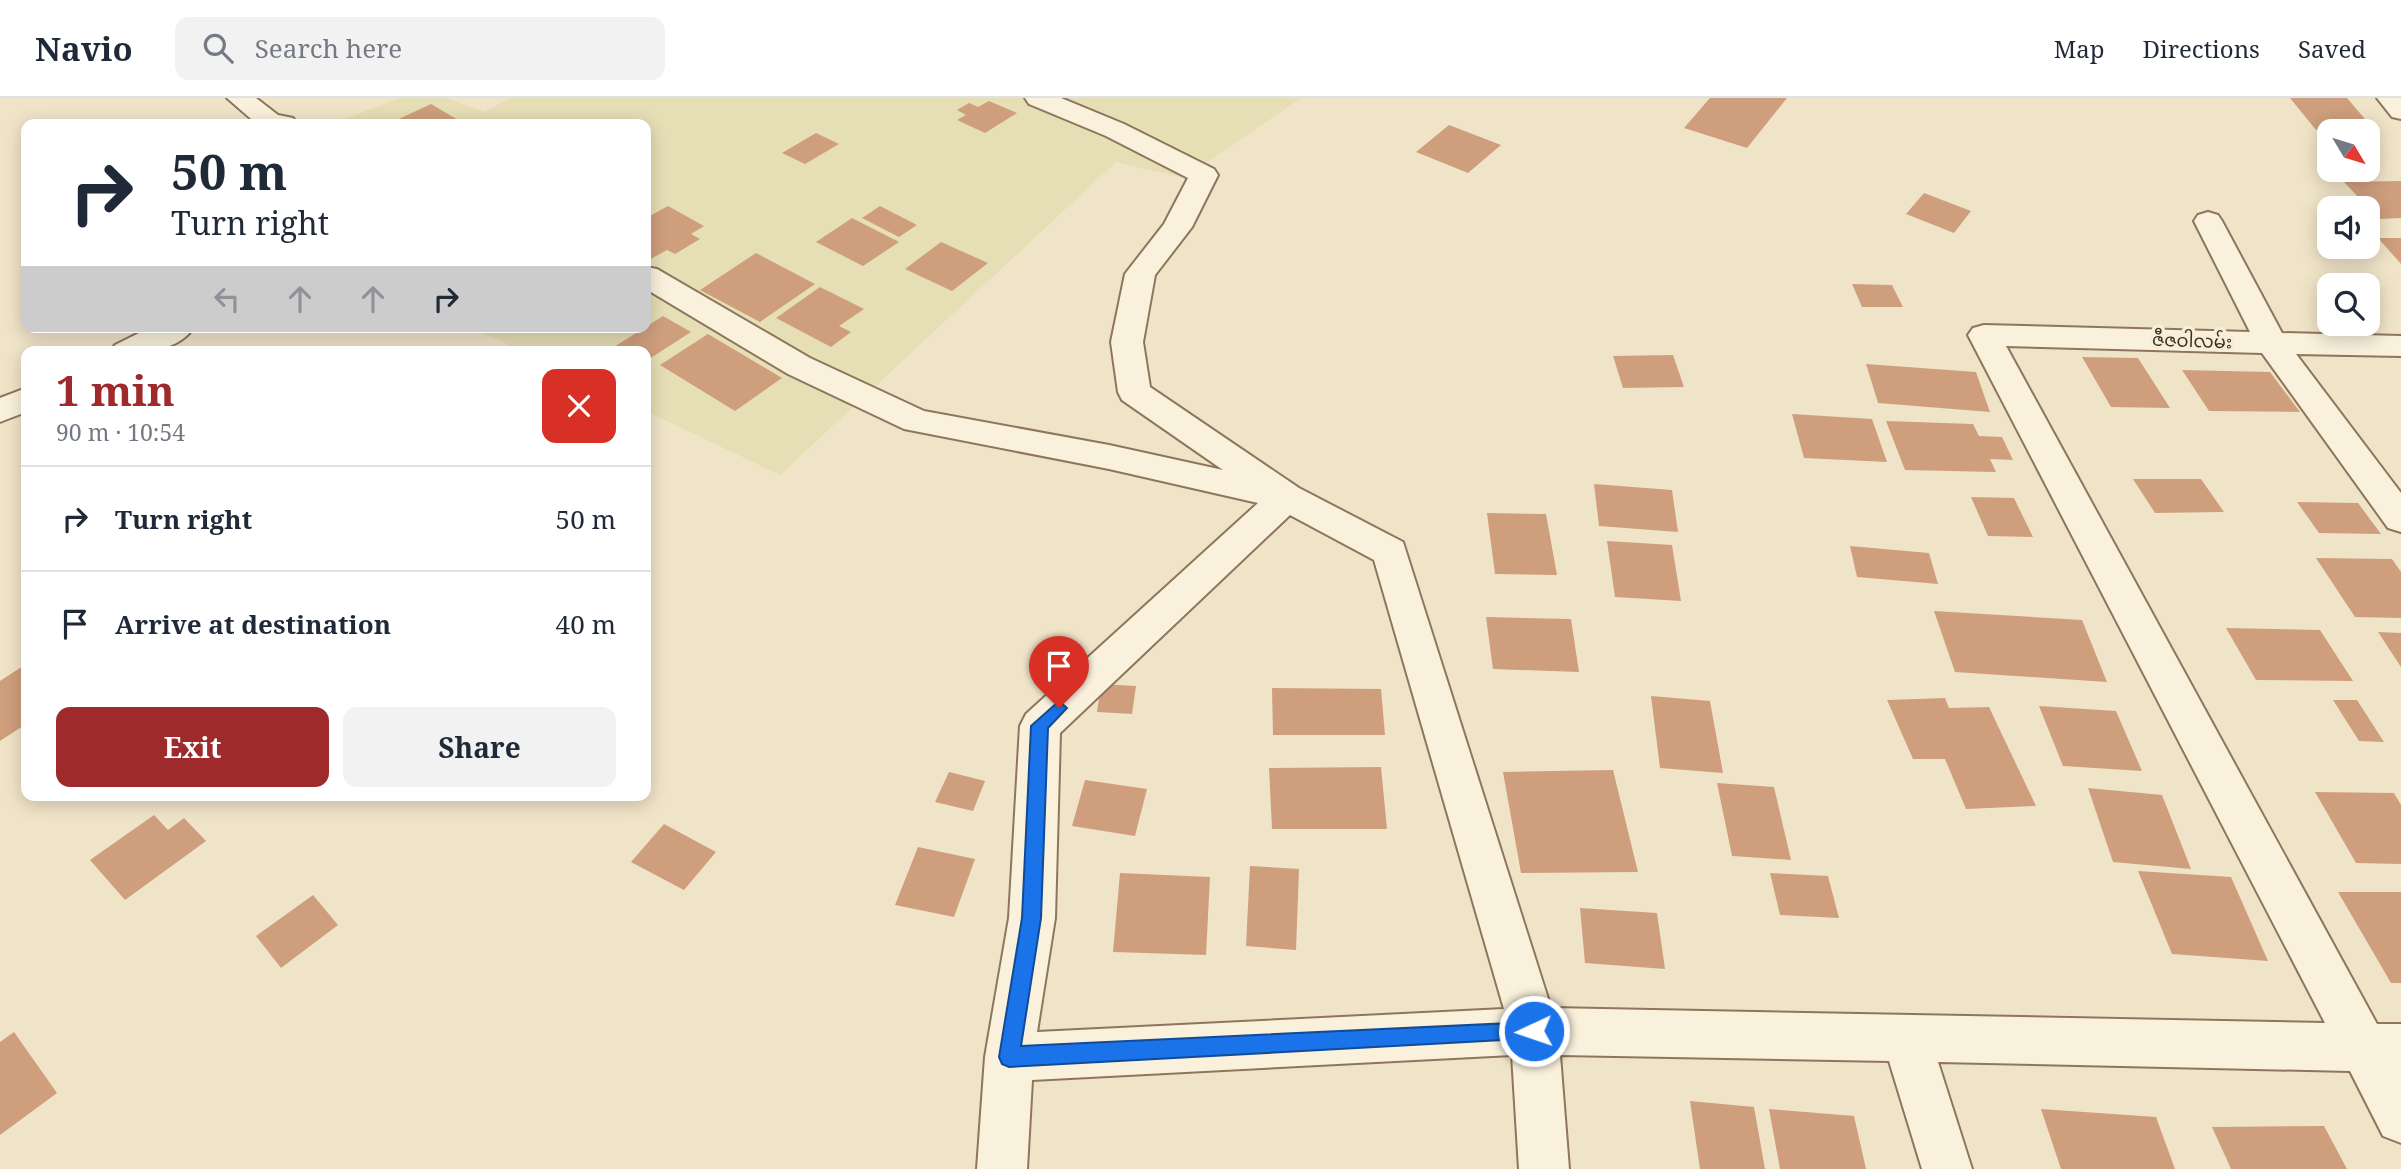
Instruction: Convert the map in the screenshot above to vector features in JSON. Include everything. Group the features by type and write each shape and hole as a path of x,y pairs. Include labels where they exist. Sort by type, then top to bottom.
{"street":[{"path":"240,98 266,119"},
{"path":"1038,98 1115,130 1205,175 1177,227 1140,274 1127,342 1134,391 1287,497 1390,552 1534,1031 1544,1169"},
{"path":"2390,98 2401,111"},
{"path":"2208,221 2272,344 2401,519"},
{"path":"651,279 799,366 916,421 1110,457 1287,497"},
{"path":"138,346 166,333"},
{"name":"ဇီဇဝါလမ်း","path":"2382,1048 1984,335 2401,346"},
{"path":"0,411 21,401"},
{"path":"1003,1169 1009,1057 1032,918 1040,726 1287,497"},
{"path":"1009,1057 1534,1031 2382,1048 2401,1118"},
{"path":"1906,1037 1947,1169"}],"shaded area":[{"path":"399,98 447,98 484,112 509,98 1301,98 1184,178 1116,162 780,475 651,413 651,346 510,346 483,333 651,333 651,119 346,119"}],"building":[{"path":"1710,98 1787,98 1747,148 1684,128"},
{"path":"2290,98 2347,98 2365,119 2317,119 2316,130"},
{"path":"989,101 1017,113 985,133 957,120 966,115 957,110 969,103 978,107"},
{"path":"431,104 456,119 399,119"},
{"path":"1449,125 1501,145 1468,173 1416,152"},
{"path":"816,133 839,144 805,164 782,153"},
{"path":"2401,181 2401,218 2380,219 2380,196 2357,196 2344,182"},
{"path":"1924,193 1971,211 1954,233 1906,214"},
{"path":"668,206 704,226 691,234 700,239 675,254 667,250 651,259 651,215"},
{"path":"880,206 917,225 899,237 862,218"},
{"path":"852,218 899,242 863,266 816,242"},
{"path":"2380,238 2401,238 2401,264 2380,240"},
{"path":"941,242 988,263 952,291 905,269"},
{"path":"756,253 815,284 760,322 700,290"},
{"path":"1852,284 1892,285 1903,307 1862,307"},
{"path":"820,287 864,309 839,326 851,332 831,347 776,318"},
{"path":"663,316 691,332 651,358 651,346 616,346 636,333 651,333 651,324"},
{"path":"708,334 782,378 735,411 660,365"},
{"path":"1673,355 1684,387 1623,388 1613,356"},
{"path":"2082,357 2138,358 2170,408 2111,407"},
{"path":"1866,364 1976,372 1990,412 1878,403"},
{"path":"2182,370 2270,372 2300,412 2209,411"},
{"path":"1792,414 1872,419 1887,462 1804,458"},
{"path":"1886,421 1973,424 1979,436 2002,437 2013,460 1990,459 1996,472 1905,470"},
{"path":"2133,479 2201,479 2224,512 2155,513"},
{"path":"1594,484 1672,490 1678,532 1599,526"},
{"path":"1971,497 2014,498 2033,537 1988,536"},
{"path":"2297,502 2358,503 2381,534 2319,533"},
{"path":"1487,513 1546,514 1557,575 1495,574"},
{"path":"1607,541 1672,545 1681,601 1615,597"},
{"path":"1850,546 1929,553 1938,584 1857,577"},
{"path":"2316,558 2392,559 2401,572 2401,618 2355,617"},
{"path":"1934,611 2082,620 2107,682 1955,672"},
{"path":"1486,617 1571,619 1579,672 1493,669"},
{"path":"2226,628 2320,630 2353,681 2256,680"},
{"path":"2378,632 2401,633 2401,667"},
{"path":"21,667 21,727 0,741 0,681"},
{"path":"1101,684 1136,686 1132,714 1097,712"},
{"path":"1272,688 1381,689 1385,735 1273,735"},
{"path":"1651,696 1710,701 1723,773 1660,768"},
{"path":"1945,698 1949,708 1989,707 2036,806 1966,809 1945,759 1913,759 1887,700"},
{"path":"2333,700 2357,700 2384,742 2359,741"},
{"path":"2039,706 2116,711 2142,771 2063,766"},
{"path":"1381,767 1387,829 1272,829 1269,768"},
{"path":"1613,770 1638,872 1521,873 1503,772"},
{"path":"949,772 985,781 973,811 935,802"},
{"path":"1085,780 1147,789 1135,836 1072,826"},
{"path":"1717,783 1774,787 1791,860 1732,856"},
{"path":"2088,788 2162,795 2191,869 2113,862"},
{"path":"2315,792 2394,793 2401,805 2401,864 2356,863"},
{"path":"154,815 168,830 184,818 206,841 125,900 90,860"},
{"path":"664,824 716,852 684,890 631,862"},
{"path":"918,847 975,859 954,917 895,905"},
{"path":"1250,866 1299,869 1296,950 1246,946"},
{"path":"2138,871 2231,877 2268,961 2172,954"},
{"path":"1120,873 1210,877 1206,955 1113,952"},
{"path":"1770,873 1828,876 1839,918 1780,915"},
{"path":"2338,892 2401,892 2401,983 2391,983"},
{"path":"313,895 338,925 281,968 256,936"},
{"path":"1580,908 1657,913 1665,969 1585,963"},
{"path":"14,1032 57,1093 0,1135 0,1042"},
{"path":"1690,1101 1754,1107 1765,1169 1700,1169"},
{"path":"1769,1109 1854,1116 1866,1169 1780,1169"},
{"path":"2041,1109 2156,1117 2175,1169 2061,1169"},
{"path":"2324,1126 2347,1169 2231,1169 2212,1127"}],"route":[{"path":"1059,708 1040,726 1032,918 1009,1057 1534,1031"}]}
